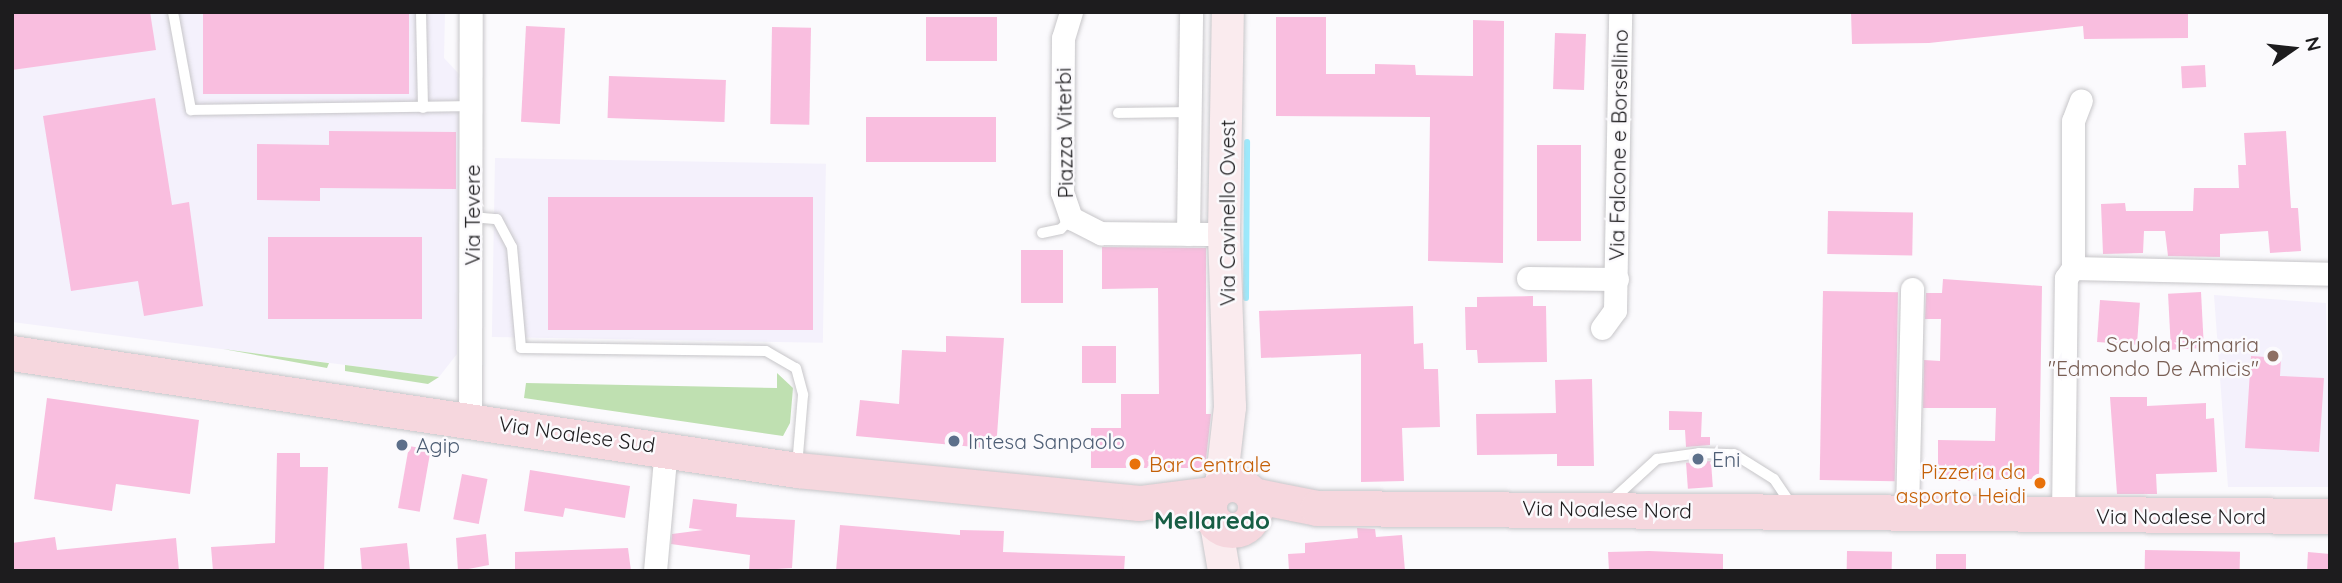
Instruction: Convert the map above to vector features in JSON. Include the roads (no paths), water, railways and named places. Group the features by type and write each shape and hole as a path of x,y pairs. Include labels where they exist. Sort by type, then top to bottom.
{"main road":[{"name":"Via Noalese Sud","path":"12,353 666,447 797,470 1144,503 1231,506"},
{"name":"Via Noalese Nord","path":"1231,506 2063,516 2330,516"}],"street":[{"name":"Via Tevere","path":"470,419 471,12"},
{"name":"Piazza Viterbi","path":"1071,12 1063,38 1062,192 1071,218 1101,233 1224,234"},
{"path":"1188,234 1191,12"},
{"name":"Via Cavinello Ovest","path":"1223,571 1231,506 1224,234 1228,12"},
{"name":"Via Falcone e Borsellino","path":"1602,328 1615,310 1617,279 1620,12"},
{"path":"2063,516 2066,278 2073,268 2073,121 2081,100"},
{"path":"2073,268 2330,274"},
{"name":"Via Falcone e Borsellino","path":"1528,278 1617,279"},
{"path":"1907,513 1912,289"},
{"path":"655,571 666,447"},
{"path":"1229,571 1231,506"}],"lane":[{"path":"173,12 191,110 472,106"},
{"path":"421,12 423,108"},
{"path":"1118,113 1189,112"},
{"path":"472,217 497,219 512,247 521,348 766,351 796,368 803,395 797,470"},
{"path":"1042,233 1061,229 1071,218"},
{"path":"1605,509 1629,480 1657,459 1699,453 1734,454 1774,479 1796,512"}],"waterway":[{"path":"1246,298 1247,142"}],"place":[{"name":"Scuola Primaria \"Edmondo De Amicis\"","path":"2273,356"},
{"name":"Intesa Sanpaolo","path":"954,441"},
{"name":"Agip","path":"402,445"},
{"name":"Eni","path":"1698,459"},
{"name":"Bar Centrale","path":"1135,464"},
{"name":"Pizzeria da asporto Heidi","path":"2040,483"}],"district":[{"name":"Mellaredo","path":"1212,521"}]}
